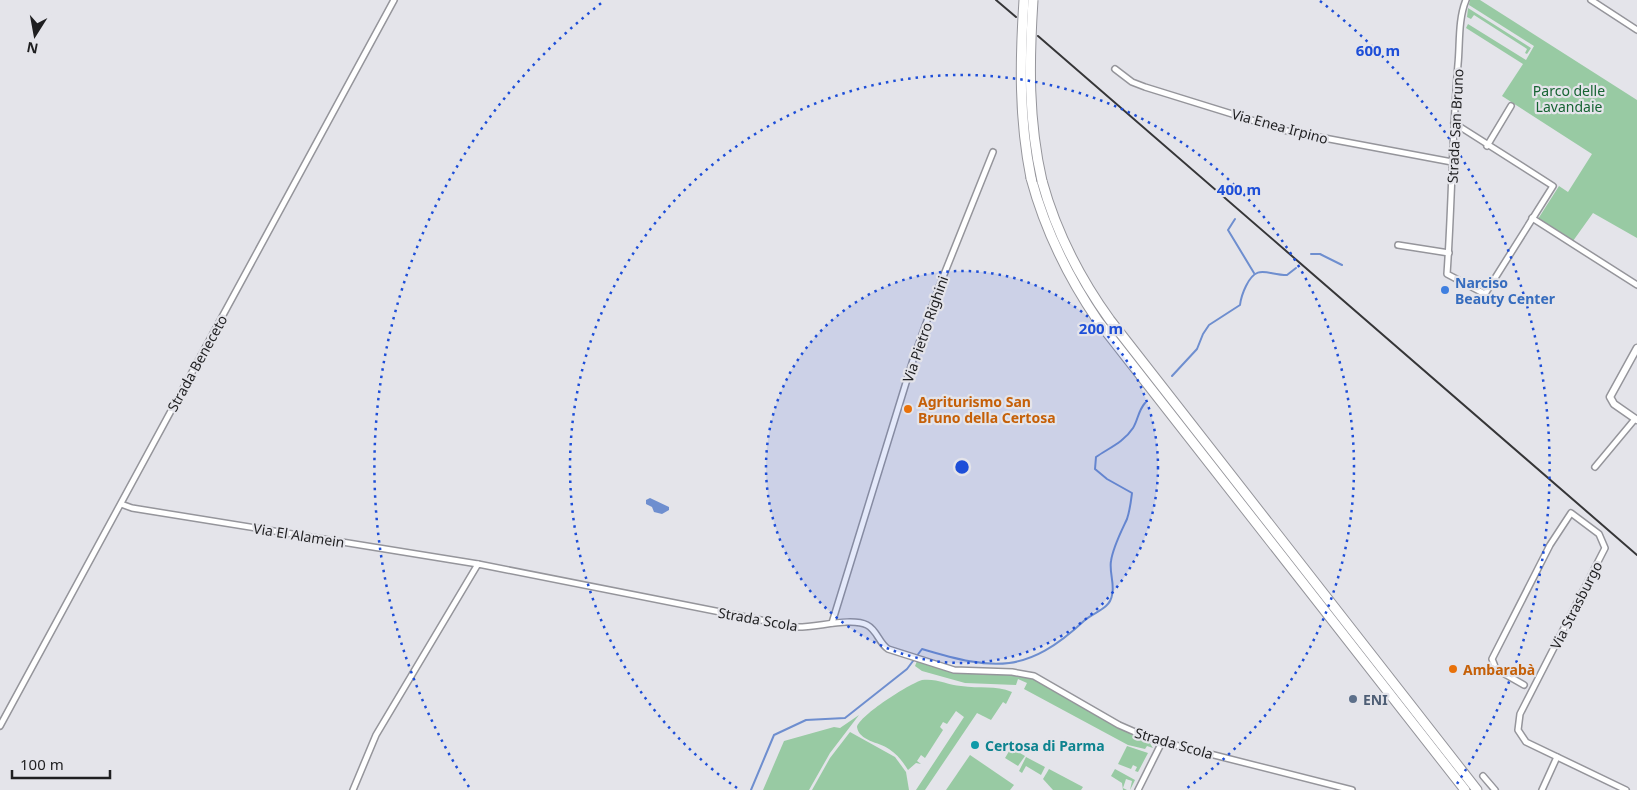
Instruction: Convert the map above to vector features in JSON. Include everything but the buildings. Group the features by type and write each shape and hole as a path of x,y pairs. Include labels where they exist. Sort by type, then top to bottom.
{"highway":[{"path":"1024,0 1021,103 1024,137 1032,178 1056,249 1075,285 1098,321 1465,790"},
{"path":"1033,0 1030,95 1033,136 1042,181 1052,214 1067,249 1086,285 1110,320 1477,790"}],"street":[{"name":"Strada Beneceto","path":"0,726 394,0"},
{"name":"Strada San Bruno","path":"1466,0 1462,17 1454,124 1447,274 1485,294 1532,218"},
{"path":"1591,0 1637,30"},
{"name":"Via Enea Irpino","path":"1115,69 1132,82 1145,87 1287,131 1452,162"},
{"path":"1487,146 1511,106"},
{"path":"1454,124 1552,186 1532,218 1637,285"},
{"name":"Via Pietro Righini","path":"832,623 913,360 939,287 993,152"},
{"path":"1398,245 1448,253"},
{"path":"1595,467 1636,420 1614,404 1610,397 1637,348"},
{"name":"Via El Alamein","path":"121,504 132,508 478,564"},
{"name":"Via Strasburgo","path":"1524,685 1496,669 1492,659 1550,545 1571,513 1599,534 1605,548 1517,721 1520,736 1526,742 1626,790"},
{"path":"353,790 376,735 478,564"},
{"name":"Strada Scola","path":"478,564 796,627 816,627 832,623 867,625 873,630 882,644 918,659 959,671 1012,672 1034,676 1119,725 1162,742 1352,790"},
{"path":"1528,698 1524,685 1536,682"},
{"path":"1138,790 1162,742"},
{"path":"1542,790 1557,757"},
{"path":"1483,776 1495,790"}],"green space":[{"name":"Parco delle Lavandaie","path":"1470,0 1480,0 1637,100 1637,238 1593,213 1573,241 1538,219 1559,186 1568,192 1592,154 1502,96 1523,64 1466,28 1468,24 1526,60 1534,46 1469,5"},
{"path":"1468,8 1531,48 1527,54 1525,53 1527,49 1474,15 1471,19 1467,17"},
{"path":"917,661 956,673 1012,674 1030,677 1149,742 1153,748 1147,746 1145,749 1128,745 1024,689 1027,683 1018,679 1016,685 965,683 922,671 915,666"},
{"path":"922,680 1012,692 1006,704 1003,702 991,720 977,713 925,790 916,790 964,717 956,711 947,724 943,722 940,727 943,730 925,758 921,755 917,761 921,764 916,763 908,770 895,754 889,749 865,738 857,727 875,708 897,693"},
{"path":"859,715 830,753 809,790 763,790 784,741 834,727 840,728"},
{"path":"850,732 895,757 906,772 909,790 812,790 830,758"},
{"path":"1127,746 1148,753 1138,772 1135,771 1137,767 1133,765 1131,769 1118,764"},
{"path":"1011,748 1025,756 1018,766 1005,758"},
{"path":"970,755 1014,785 1010,790 946,790"},
{"path":"1026,757 1045,767 1041,775 1026,766 1022,773 1019,771"},
{"path":"1049,769 1083,787 1081,790 1053,790 1043,779"},
{"path":"1115,769 1135,780 1130,790 1132,781 1126,779 1123,788 1127,790 1123,790 1122,783 1111,776"}],"water":[{"path":"650,498 669,507 669,510 662,514 654,512 652,507 646,504 646,500"}],"waterway":[{"path":"1235,219 1228,230 1254,273"},
{"path":"1311,254 1320,254 1342,265"},
{"path":"1172,376 1197,349 1209,325 1240,305 1245,288 1254,275 1259,272 1287,275 1296,268"},
{"path":"751,790 774,735 806,720 845,718 907,669 922,649 990,664 1009,663 1027,659 1064,638 1089,617 1105,607 1111,600 1113,591 1112,556 1127,519 1132,493 1107,479 1095,469 1096,457 1121,441 1129,433 1135,425 1145,403"}],"railway":[{"path":"996,0 1016,17"},
{"path":"1038,36 1637,555"}],"place":[{"name":"Narciso Beauty Center","path":"1445,290"},
{"name":"Agriturismo San Bruno della Certosa","path":"908,409"},
{"name":"Ambarabà","path":"1453,669"},
{"name":"ENI","path":"1353,699"},
{"name":"Certosa di Parma","path":"975,745"}]}
